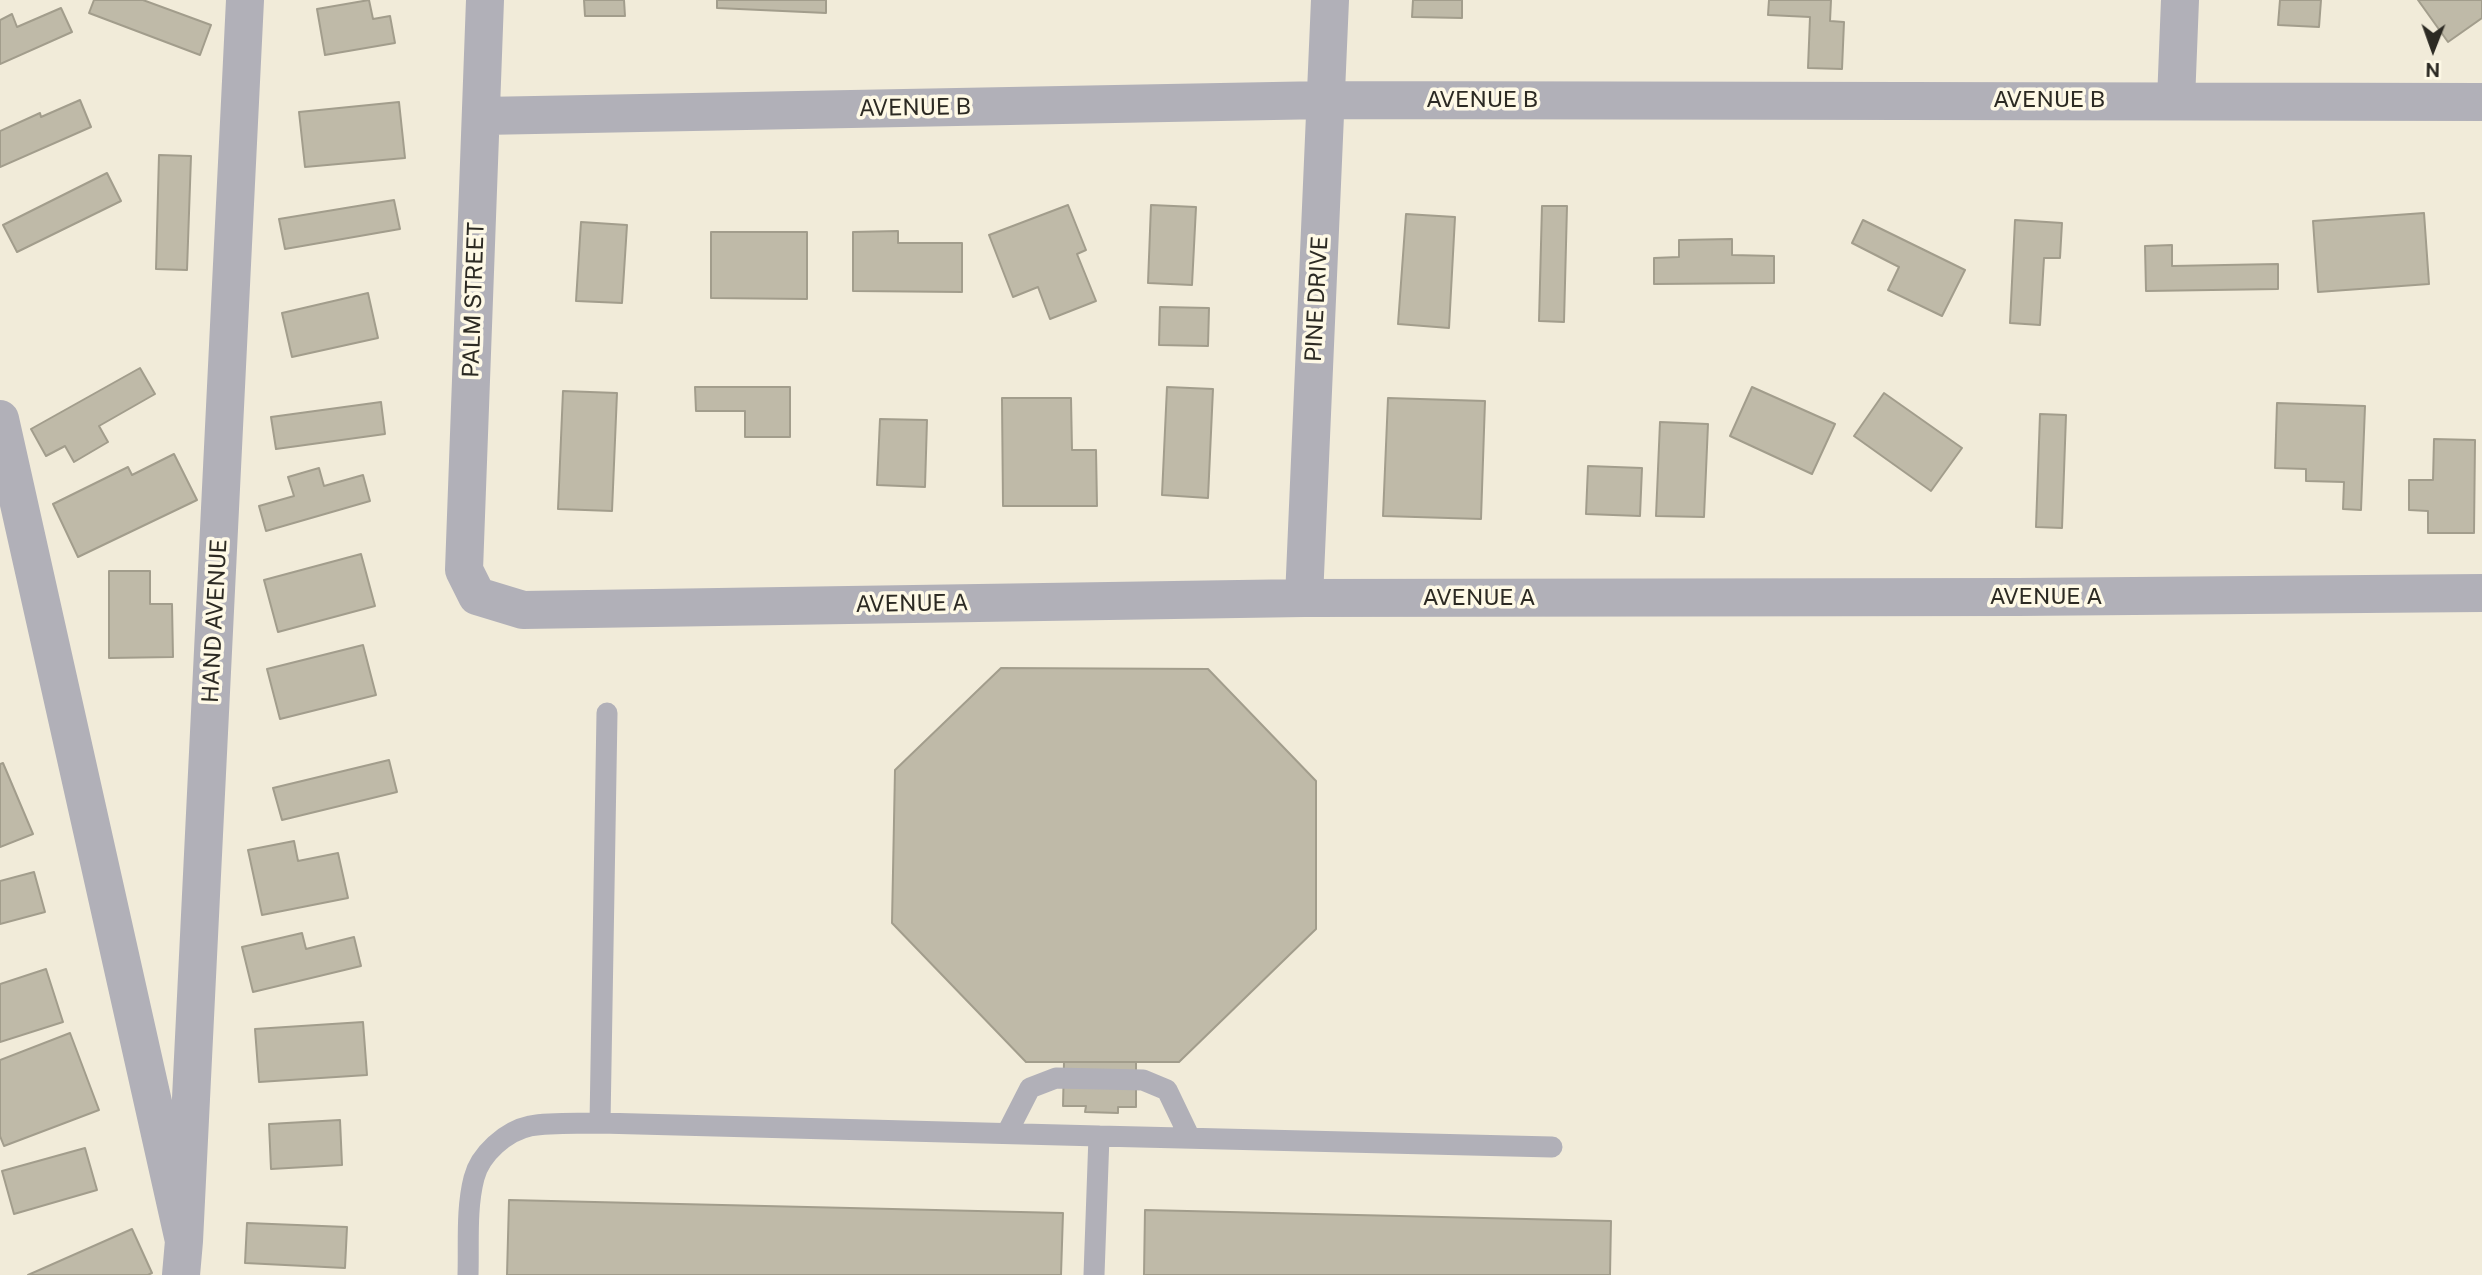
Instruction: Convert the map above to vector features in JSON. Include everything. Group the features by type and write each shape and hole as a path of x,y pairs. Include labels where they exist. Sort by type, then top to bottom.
{"street":[{"name":"HAND AVENUE","path":"183,1258 245,0"},
{"name":"PALM STREET","path":"477,596 464,570 485,0"},
{"name":"PINE DRIVE","path":"1304,598 1330,0"},
{"path":"2176,101 2180,0"},
{"name":"AVENUE B","path":"482,116 1326,100 2482,102"},
{"path":"0,419 183,1258"},
{"name":"AVENUE A","path":"477,596 523,610 1304,598 2482,593"}],"lane":[{"path":"600,1124 607,713"},
{"path":"1007,1133 1030,1088 1056,1078 1143,1080 1167,1090 1190,1138"},
{"path":"468,1275 474,1176 489,1152 509,1133 531,1126 600,1124 1552,1147"},
{"path":"1094,1275 1099,1136"}],"building":[{"path":"94,0 143,0 211,25 200,55 89,13"},
{"path":"369,0 373,19 390,16 395,43 325,55 317,9"},
{"path":"584,0 624,0 625,16 585,16"},
{"path":"717,0 826,0 826,13 717,8"},
{"path":"1413,0 1462,0 1462,18 1412,17"},
{"path":"1769,0 1831,0 1830,21 1844,22 1842,69 1808,68 1810,17 1768,15"},
{"path":"2280,0 2321,0 2319,27 2278,25"},
{"path":"2418,0 2482,0 2482,18 2448,42"},
{"path":"61,8 72,32 0,64 0,20 12,14 17,27"},
{"path":"80,100 91,127 0,167 0,131 40,113 41,117"},
{"path":"399,102 405,158 305,167 299,112"},
{"path":"159,155 191,156 187,270 156,269"},
{"path":"107,173 121,201 17,252 3,225"},
{"path":"394,200 400,229 285,249 279,219"},
{"path":"1068,205 1086,250 1077,254 1096,301 1050,319 1038,287 1013,297 989,235"},
{"path":"1151,205 1196,207 1192,285 1148,283"},
{"path":"1542,206 1567,206 1564,322 1539,321"},
{"path":"2424,213 2429,284 2318,292 2313,221"},
{"path":"1406,214 1455,217 1449,328 1398,324"},
{"path":"1863,220 1965,270 1942,316 1888,290 1899,267 1852,243"},
{"path":"2015,220 2062,223 2060,258 2044,258 2040,325 2010,323"},
{"path":"581,222 627,225 622,303 576,301"},
{"path":"898,231 898,243 962,243 962,292 853,291 853,232"},
{"path":"711,232 807,232 807,299 711,298"},
{"path":"1732,239 1732,255 1774,256 1774,283 1654,284 1654,258 1679,257 1679,240"},
{"path":"2172,245 2172,266 2278,264 2278,289 2146,291 2145,246"},
{"path":"368,293 378,338 292,357 282,313"},
{"path":"1160,307 1209,308 1208,346 1159,345"},
{"path":"140,368 155,394 99,426 108,442 74,462 65,446 46,456 31,429"},
{"path":"695,387 790,387 790,437 745,437 745,411 696,411"},
{"path":"1167,387 1213,389 1208,498 1162,495"},
{"path":"1752,387 1835,424 1812,474 1730,436"},
{"path":"563,391 617,393 612,511 558,509"},
{"path":"1884,393 1962,448 1931,491 1854,436"},
{"path":"1002,398 1071,398 1072,450 1096,450 1097,506 1003,506"},
{"path":"1388,398 1485,401 1481,519 1383,516"},
{"path":"381,402 385,434 276,449 271,417"},
{"path":"2277,403 2365,406 2361,510 2343,509 2344,482 2306,481 2306,469 2275,468"},
{"path":"2040,414 2066,415 2062,528 2036,527"},
{"path":"880,419 927,420 925,487 877,485"},
{"path":"1660,422 1708,424 1704,517 1656,516"},
{"path":"2434,439 2475,440 2474,533 2428,533 2428,511 2409,510 2409,480 2433,480"},
{"path":"174,454 197,500 78,557 53,504 128,467 132,475"},
{"path":"1588,466 1642,468 1640,516 1586,514"},
{"path":"319,468 324,486 363,475 370,501 266,531 259,506 294,496 288,477"},
{"path":"361,554 375,606 278,632 264,580"},
{"path":"109,571 150,571 150,604 172,604 173,657 109,658"},
{"path":"363,645 376,695 280,719 267,669"},
{"path":"1001,668 1208,669 1316,781 1316,929 1179,1062 1026,1062 892,923 895,770"},
{"path":"389,760 397,792 282,820 273,788"},
{"path":"3,763 33,834 0,847 0,764"},
{"path":"294,841 298,861 338,853 348,898 262,915 248,850"},
{"path":"34,872 45,912 0,924 0,881"},
{"path":"302,933 306,949 354,937 361,966 253,992 242,947"},
{"path":"46,969 63,1022 0,1042 0,984"},
{"path":"363,1022 367,1075 259,1082 255,1029"},
{"path":"70,1033 99,1110 4,1146 0,1136 0,1060"},
{"path":"1064,1062 1136,1062 1136,1107 1118,1107 1118,1113 1085,1112 1086,1106 1063,1106"},
{"path":"340,1120 342,1165 271,1169 269,1124"},
{"path":"85,1148 97,1190 14,1214 2,1171"},
{"path":"509,1200 1063,1213 1061,1275 507,1275"},
{"path":"1145,1210 1611,1221 1610,1275 1144,1275"},
{"path":"247,1223 347,1227 345,1268 245,1263"},
{"path":"132,1229 152,1273 148,1275 28,1275"}]}
